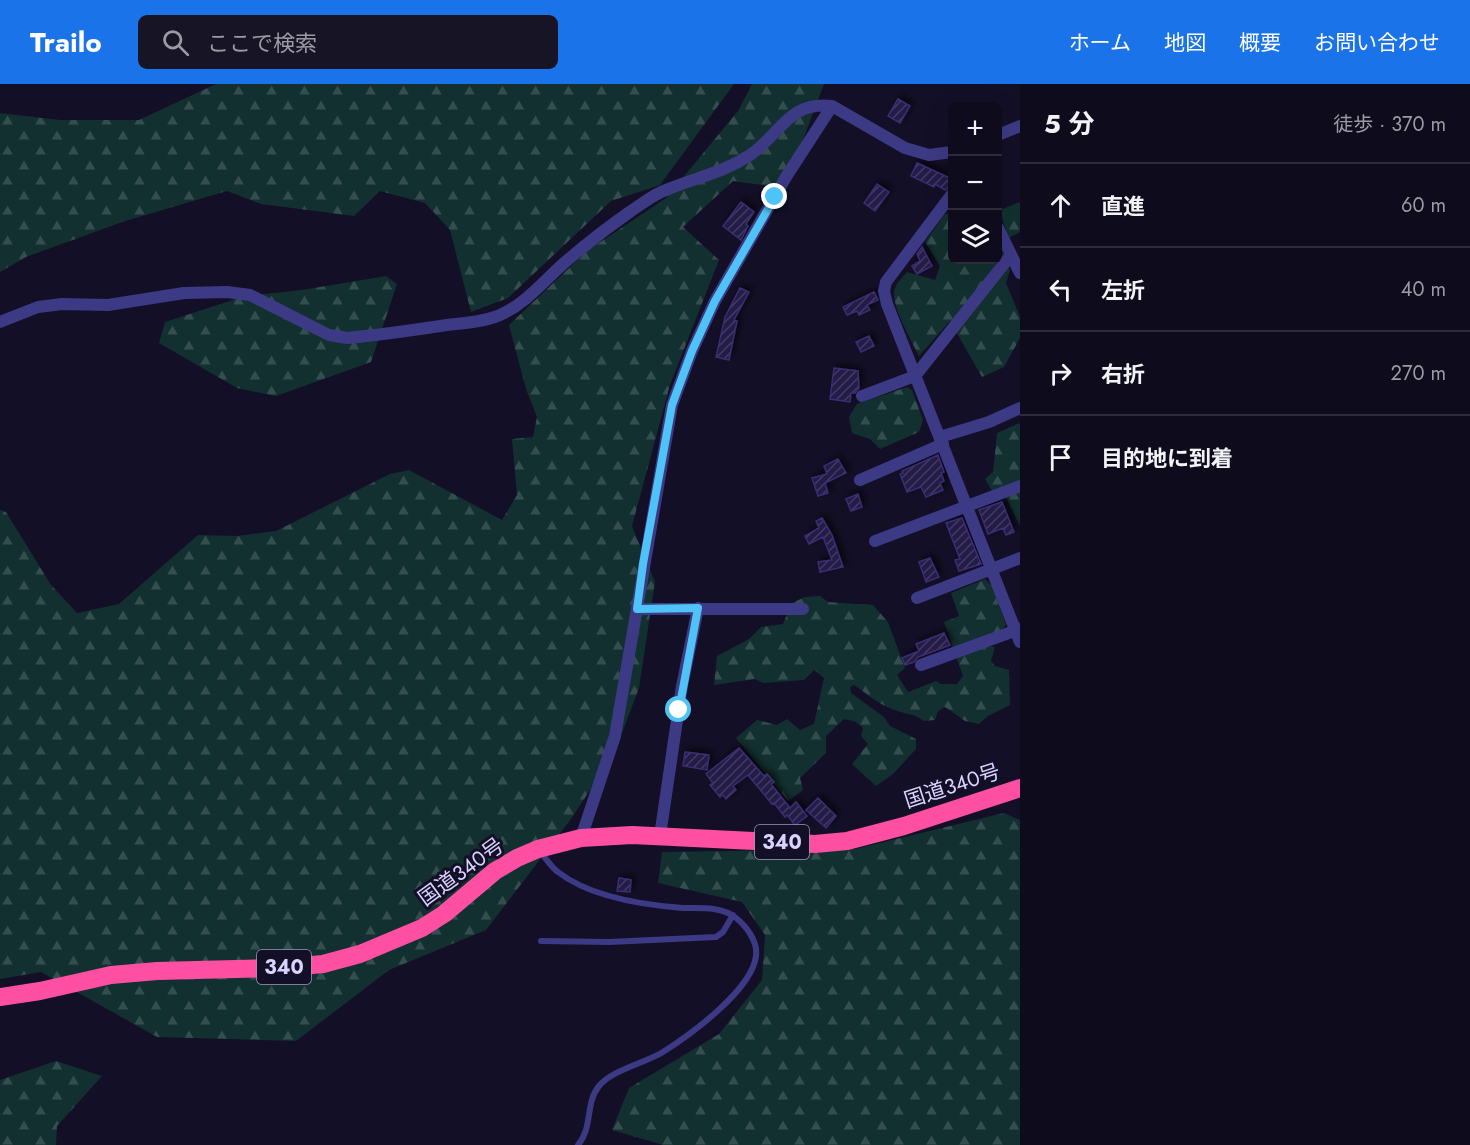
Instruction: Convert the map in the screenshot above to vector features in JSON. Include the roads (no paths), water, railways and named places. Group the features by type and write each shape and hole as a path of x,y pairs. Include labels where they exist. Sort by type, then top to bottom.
{"highway":[{"name":"国道340号","path":"0,997 40,991 111,975 157,971 279,968 323,964 360,954 422,928 444,914 495,871 517,858 538,849 581,838 660,836 815,844 847,841 904,826 1020,788"}],"street":[{"path":"0,321 38,307 62,304 108,305 184,293 227,292 250,295 329,335 348,338 444,326 499,315 523,302 582,248 630,212 665,190 729,168 752,153 791,116 806,108 818,105 832,106 905,148 928,155 948,152"},
{"path":"581,838 615,736 672,405 715,301 786,177 832,106"},
{"path":"1002,133 1020,126"},
{"path":"921,664 1018,634 915,376 884,291 886,282 948,199"},
{"path":"1002,236 1020,273"},
{"path":"862,396 915,376 1011,255"},
{"path":"860,480 941,440 1020,408"},
{"path":"875,541 1020,486"},
{"path":"917,598 1020,558"},
{"path":"660,836 682,686 698,608"},
{"path":"637,609 803,609"}],"lane":[{"path":"538,849 556,871 576,884 603,896 673,907 716,909 733,915 746,927 756,950 752,969 741,987 724,1005 662,1053 609,1078 600,1086 594,1096 586,1134 578,1145"},
{"path":"541,941 609,942 716,937 723,932 733,915"}]}
